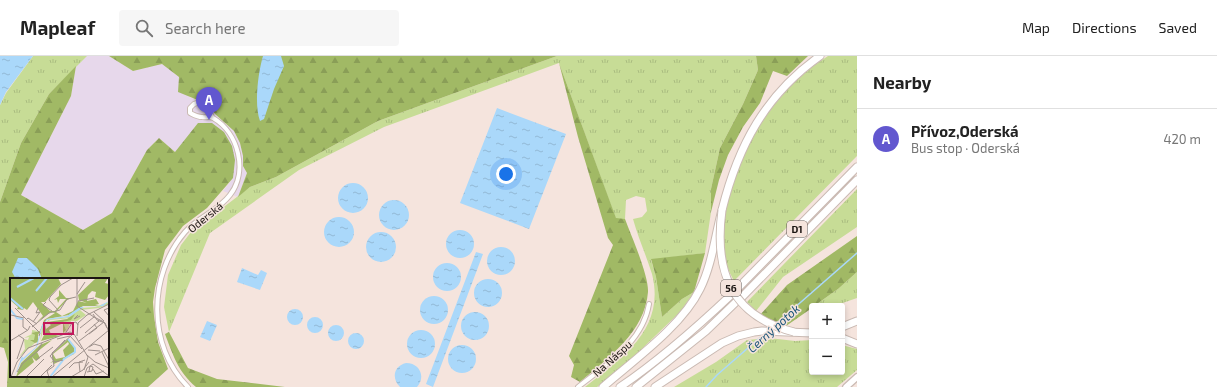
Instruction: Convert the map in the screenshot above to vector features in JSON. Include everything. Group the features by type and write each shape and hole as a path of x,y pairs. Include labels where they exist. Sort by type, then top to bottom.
{"highway":[{"path":"603,387 667,331 689,307 695,298 705,279 722,210 739,155 751,132 769,104 799,73 820,56"},
{"name":"D1","path":"736,290 857,167"},
{"name":"D1","path":"636,387 706,331 739,300 857,180"},
{"name":"56","path":"722,210 719,234 720,257 724,273 734,294 748,310 758,318 770,324 794,332 809,333"},
{"path":"620,387 635,377 700,324 731,295"},
{"path":"845,326 857,321"},
{"path":"655,387 730,339 746,333 758,331 794,332"},
{"path":"845,338 857,344"}],"street":[{"name":"Oderská","path":"188,387 174,370 163,346 158,326 158,296 160,283 166,264 180,239 195,222 227,199 237,182 240,165 236,146 226,130 212,117 209,110 203,104 196,103 191,107 190,112 195,115 200,117 212,117"},
{"name":"Na Náspu","path":"578,387 633,340 645,320 649,304"},
{"path":"846,387 857,377"}],"shaded area":[{"path":"87,56 109,56 133,71 162,64 179,77 189,97 210,105 215,114 234,131 240,143 243,156 243,166 247,173 238,197 223,191 233,178 175,152 159,138 147,150 112,213 83,230 21,195 71,96 76,66"}],"green space":[{"path":"33,56 87,56 49,94 21,143 0,202 0,105 6,93"},
{"path":"109,56 557,56 378,121 276,177 250,187 238,197 247,173 243,166 243,156 240,143 234,131 215,114 210,105 178,92 179,77 162,64 133,71"},
{"path":"557,56 756,56 758,70 743,104 720,148 711,189 711,212 705,253 651,260 656,277 662,317 682,299 694,292 681,311 622,368 597,387 585,387 613,365 638,340 647,326 653,311 655,293 652,274 633,219 642,217 647,211 645,198 636,196 626,200 625,219 616,219 559,63 384,127 299,170 210,233 169,332 164,307 168,275 181,245 191,232 250,187 276,177 378,121"},
{"path":"756,56 808,56 787,76 773,71 760,103 743,127 728,155 719,180 711,212 711,189 720,148 743,104 758,70"},
{"path":"828,56 857,56 857,156 734,281 727,264 723,238 724,215 729,191 737,168 748,145 775,104 799,78"},
{"path":"559,63 616,218 625,219 648,285 645,306 640,320 633,332 613,354 580,382 571,377 574,365 569,356 613,245 608,238 578,137"},
{"path":"76,66 71,96 21,195 83,230 112,213 147,150 159,138 175,152 198,123 212,123 224,132 232,146 235,160 233,178 207,208 183,226 165,250 153,302 158,342 168,369 148,387 7,387 8,362 4,348 0,347 0,202 21,143 49,94"},
{"path":"857,189 857,227 783,277 756,311 747,302"},
{"path":"857,236 857,272 838,289 818,303 809,303 809,310 786,326 760,315 787,285"},
{"path":"705,253 694,292 682,299 662,317 656,277 651,259"},
{"path":"857,272 857,298 843,303 818,303 838,289"},
{"path":"169,332 188,368 217,379 285,387 196,387 180,369 177,363 165,334"},
{"path":"769,338 795,341 809,340 809,375 845,375 845,346 857,349 857,370 837,387 674,387 716,362 747,340"}],"water":[{"path":"0,56 33,56 6,92 0,105"},
{"path":"263,56 281,56 284,66 274,89 264,119 260,121 257,106 257,89"},
{"path":"497,108 566,134 529,229 460,203"},
{"path":"353,183 364,187 368,198 364,209 353,213 342,209 338,198 342,187"},
{"path":"394,200 405,204 409,215 405,226 394,230 383,226 379,215 383,204"},
{"path":"339,217 350,221 354,232 350,243 339,247 328,243 324,232 328,221"},
{"path":"460,230 470,234 474,244 470,254 460,258 450,254 446,244 450,234"},
{"path":"381,232 392,236 396,247 392,258 381,262 370,258 366,247 370,236"},
{"path":"501,247 511,251 515,261 511,271 501,275 491,271 487,261 491,251"},
{"path":"476,252 483,254 433,387 426,384"},
{"path":"18,258 27,258 38,269 42,278 15,278 12,272"},
{"path":"447,263 457,267 461,277 457,287 447,291 437,287 433,277 437,267"},
{"path":"242,268 258,275 261,270 267,273 260,290 237,282"},
{"path":"488,279 498,283 502,293 498,303 488,307 478,303 474,293 478,283"},
{"path":"434,296 444,300 448,310 444,320 434,324 424,320 420,310 424,300"},
{"path":"295,309 302,314 303,317 298,324 295,325 288,320 287,317 292,310"},
{"path":"475,312 485,316 489,326 485,336 475,340 465,336 461,326 465,316"},
{"path":"315,317 322,322 323,325 318,332 315,333 308,328 307,325 312,318"},
{"path":"207,321 217,325 210,341 200,337"},
{"path":"336,325 343,330 344,333 339,340 336,341 329,336 328,333 333,326"},
{"path":"421,330 431,334 435,344 431,354 421,358 411,354 407,344 411,334"},
{"path":"356,333 363,338 364,341 359,348 356,349 349,344 348,341 353,334"},
{"path":"462,345 472,349 476,359 472,369 462,373 452,369 448,359 452,349"},
{"path":"406,363 415,365 420,371 421,379 417,387 400,387 395,380 396,370"}],"waterway":[{"name":"Černý potok","path":"777,323 857,253"},
{"name":"Černý potok","path":"706,387 717,375 764,334"}],"place":[{"name":"Přívoz,Oderská","path":"209,120"}]}
